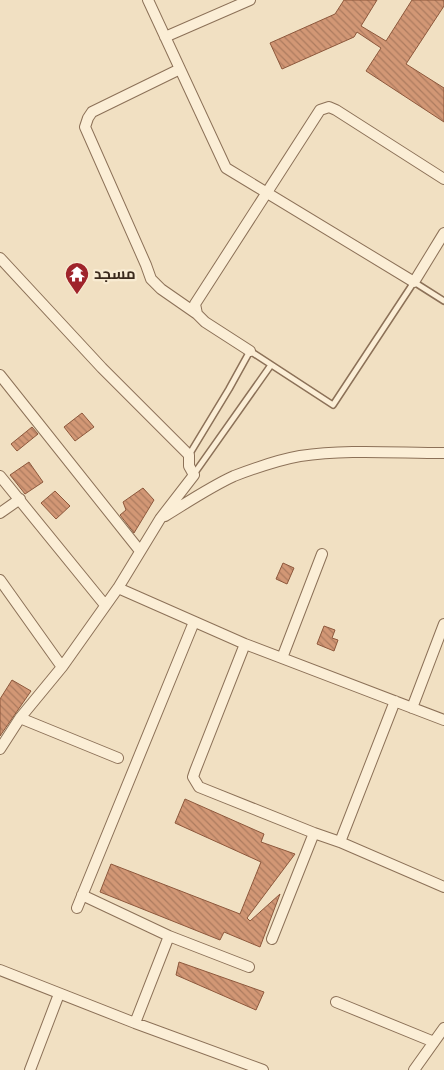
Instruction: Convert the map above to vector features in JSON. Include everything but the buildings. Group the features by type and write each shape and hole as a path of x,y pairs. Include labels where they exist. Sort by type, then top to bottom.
{"street":[{"path":"148,0 226,168 414,282 444,234"},
{"path":"165,37 250,0"},
{"path":"180,69 92,112 85,127 151,279 161,289 197,314 205,322 250,351"},
{"path":"197,314 195,304 199,296 320,110 329,107 336,110 444,179"},
{"path":"0,258 102,368 189,455 189,466 194,475 160,519 118,588 62,667 20,718 0,750"},
{"path":"0,375 140,551"},
{"path":"160,519 234,476 297,457 318,454 444,453"},
{"path":"0,476 105,605"},
{"path":"0,513 20,499"},
{"path":"282,658 322,554"},
{"path":"0,580 62,667"},
{"path":"118,588 245,644 444,720"},
{"path":"77,908 194,622"},
{"path":"412,708 444,624"},
{"path":"245,644 193,777 199,787 340,842 444,886"},
{"path":"340,842 395,701"},
{"path":"20,718 118,758"},
{"path":"272,939 314,833"},
{"path":"82,895 169,936 249,967"},
{"path":"135,1024 169,936"},
{"path":"0,970 135,1024 263,1070"},
{"path":"30,1070 60,994"},
{"path":"336,1002 434,1042"},
{"path":"414,1070 444,1028"}],"lane":[{"path":"189,455 230,389 250,351 333,405 414,282 444,301"},
{"path":"194,475 271,365"}],"place":[{"name":"مسجد","path":"77,295"}]}
